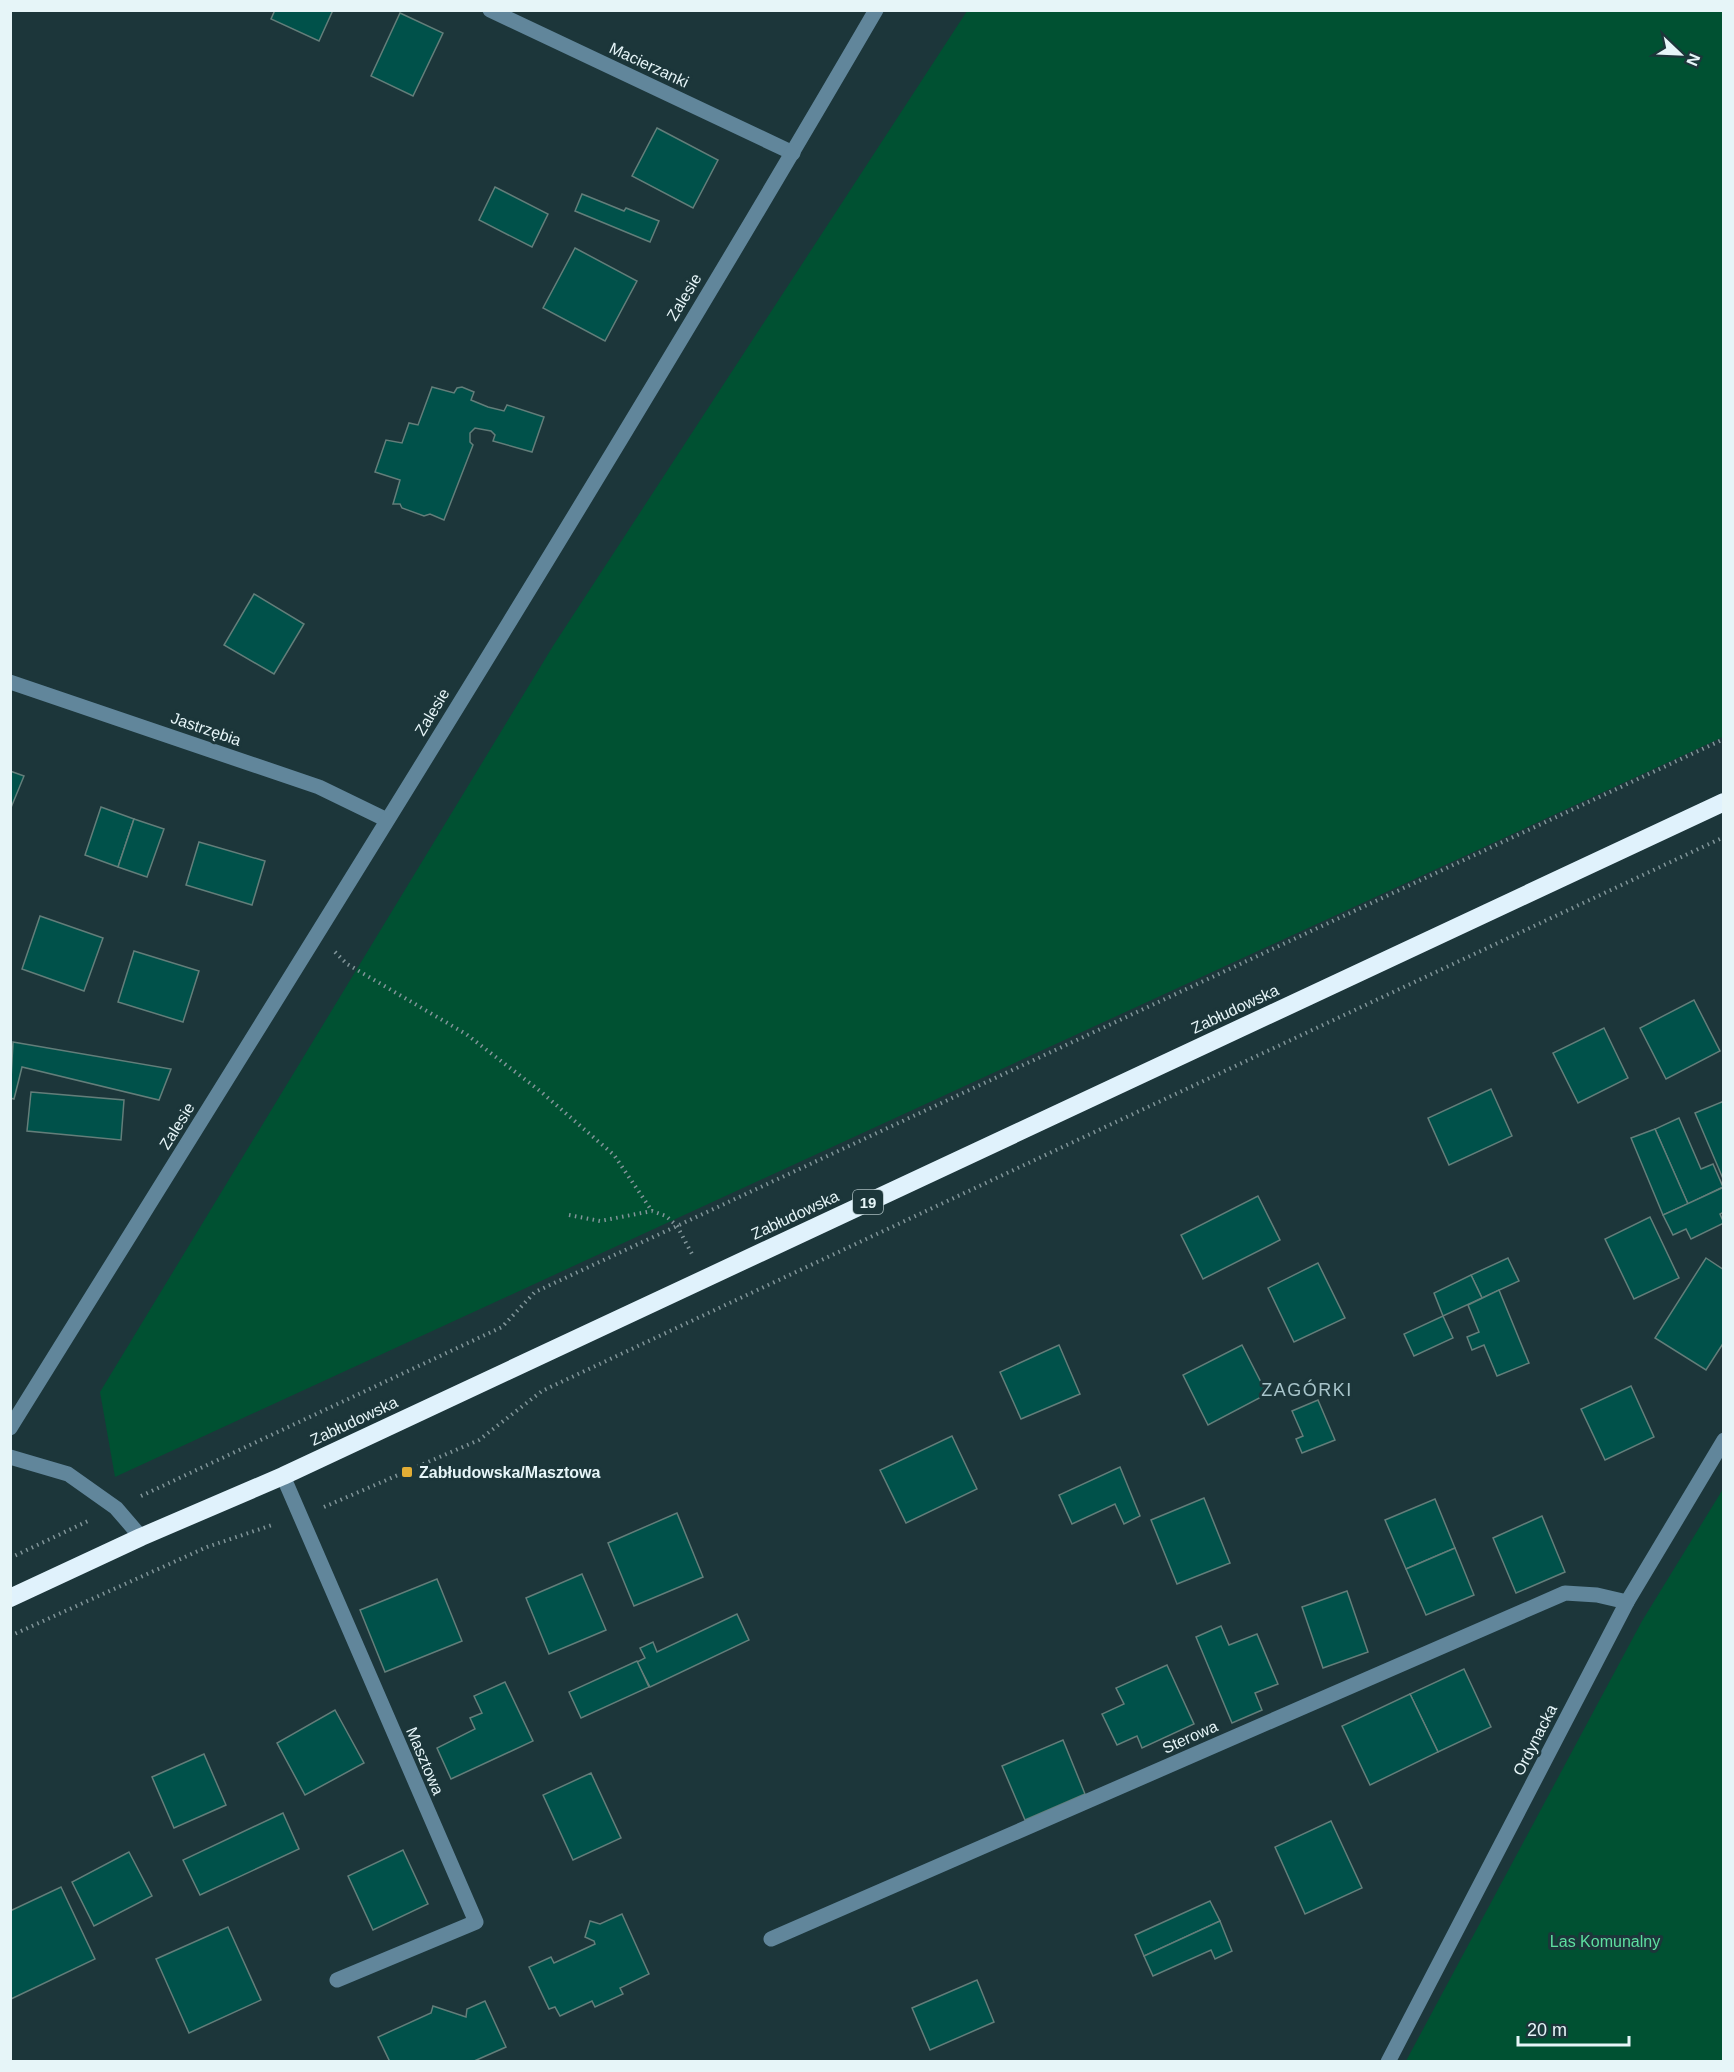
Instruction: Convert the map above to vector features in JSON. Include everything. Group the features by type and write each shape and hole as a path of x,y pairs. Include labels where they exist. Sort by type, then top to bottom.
{"highway":[{"name":"Zabłudowska","path":"10,1598 141,1537 283,1476 1724,802"}],"street":[{"name":"Macierzanki","path":"490,10 793,153"},
{"name":"Zalesie","path":"10,1428 387,820 793,153 876,10"},
{"name":"Jastrzębia","path":"10,681 319,787 387,820"},
{"name":"Ordynacka","path":"1388,2061 1627,1602 1724,1440"},
{"path":"10,1458 68,1473 116,1508 141,1537"},
{"name":"Masztowa","path":"283,1476 476,1922 337,1980"},
{"name":"Sterowa","path":"771,1939 1565,1593 1597,1595 1627,1602"}],"path":[{"path":"10,1558 502,1327 535,1292 1724,740"},
{"path":"10,1636 207,1546 340,1502 479,1440 542,1391 1724,837"},
{"path":"317,933 347,964 466,1035 548,1098 614,1155 652,1210 666,1216 677,1226 705,1278"},
{"path":"569,1215 600,1221 652,1210"}],"green space":[{"path":"967,11 1723,11 1723,737 115,1477 100,1392 553,646"},
{"name":"Las Komunalny","path":"1723,1489 1723,2061 1406,2061 1642,1621"}],"building":[{"path":"275,10 333,10 319,41 271,19"},
{"path":"400,13 443,33 413,96 371,76"},
{"path":"657,128 718,160 693,208 632,176"},
{"path":"495,187 548,214 532,247 479,220"},
{"path":"582,194 624,211 626,208 659,221 650,242 575,211"},
{"path":"575,248 637,281 605,341 543,308"},
{"path":"432,387 454,393 457,388 462,387 474,392 471,400 488,407 504,411 507,405 544,417 532,452 493,441 495,435 491,431 475,428 470,433 470,442 473,445 444,520 430,514 424,516 402,508 400,504 393,504 400,480 375,472 386,440 402,443 409,423 418,425"},
{"path":"254,594 304,624 274,674 224,645"},
{"path":"10,771 24,776 10,810"},
{"path":"101,807 134,819 118,867 85,855"},
{"path":"134,819 164,829 147,877 118,867"},
{"path":"199,842 265,861 252,905 186,885"},
{"path":"40,916 103,938 84,991 22,969"},
{"path":"134,951 199,971 183,1022 118,1002"},
{"path":"1694,1000 1720,1051 1666,1079 1640,1028"},
{"path":"1604,1028 1628,1078 1578,1103 1553,1053"},
{"path":"13,1042 171,1069 159,1100 22,1067 14,1099 10,1098"},
{"path":"1491,1089 1512,1136 1449,1165 1428,1118"},
{"path":"31,1092 124,1100 121,1140 27,1131"},
{"path":"1724,1101 1724,1181 1695,1113"},
{"path":"1679,1118 1701,1169 1713,1164 1723,1187 1688,1204 1655,1129"},
{"path":"1655,1129 1688,1204 1663,1215 1631,1138"},
{"path":"1724,1187 1724,1212 1720,1214 1724,1223 1691,1239 1686,1229 1673,1235 1663,1215"},
{"path":"1258,1196 1280,1240 1203,1279 1181,1235"},
{"path":"1650,1217 1679,1278 1634,1299 1605,1239"},
{"path":"1508,1258 1519,1281 1482,1298 1471,1275"},
{"path":"1706,1258 1724,1270 1724,1342 1706,1370 1655,1338"},
{"path":"1318,1263 1345,1318 1294,1342 1268,1288"},
{"path":"1471,1275 1482,1298 1443,1316 1434,1293"},
{"path":"1499,1290 1529,1363 1497,1376 1484,1345 1472,1350 1467,1337 1479,1332 1468,1305"},
{"path":"1443,1316 1453,1338 1414,1356 1404,1334"},
{"path":"1059,1345 1080,1394 1021,1419 1000,1372"},
{"path":"1242,1345 1267,1394 1208,1425 1183,1375"},
{"path":"1631,1386 1654,1437 1605,1460 1581,1409"},
{"path":"1318,1400 1335,1440 1302,1453 1296,1439 1303,1436 1292,1411"},
{"path":"952,1436 977,1489 906,1523 880,1470"},
{"path":"1120,1467 1140,1516 1124,1524 1115,1504 1072,1524 1059,1495"},
{"path":"1204,1498 1230,1563 1177,1584 1151,1520"},
{"path":"1435,1499 1455,1548 1406,1569 1385,1520"},
{"path":"677,1513 703,1577 634,1606 608,1543"},
{"path":"1542,1516 1565,1572 1516,1593 1493,1538"},
{"path":"1455,1548 1474,1595 1426,1615 1406,1569"},
{"path":"582,1574 606,1630 549,1654 526,1598"},
{"path":"437,1579 462,1641 385,1672 360,1610"},
{"path":"1347,1591 1368,1652 1323,1668 1302,1607"},
{"path":"737,1614 749,1640 650,1687 637,1662 645,1658 640,1648 653,1642 657,1652"},
{"path":"1221,1626 1229,1645 1257,1634 1278,1684 1255,1693 1262,1710 1232,1723 1196,1637"},
{"path":"637,1661 649,1687 581,1718 569,1692"},
{"path":"1167,1665 1194,1724 1142,1748 1137,1736 1117,1745 1102,1714 1124,1704 1116,1688"},
{"path":"1464,1669 1491,1727 1438,1752 1410,1694"},
{"path":"505,1682 533,1741 451,1779 437,1748 475,1729 470,1718 482,1713 474,1696"},
{"path":"1410,1694 1438,1752 1370,1785 1342,1726"},
{"path":"335,1710 364,1763 305,1795 277,1743"},
{"path":"1063,1740 1085,1794 1025,1820 1002,1766"},
{"path":"204,1754 226,1805 174,1828 152,1777"},
{"path":"591,1773 621,1838 573,1860 543,1795"},
{"path":"283,1813 299,1849 200,1895 183,1860"},
{"path":"1331,1821 1362,1888 1305,1914 1275,1847"},
{"path":"403,1850 428,1904 373,1930 348,1876"},
{"path":"129,1852 152,1896 94,1926 72,1882"},
{"path":"61,1887 95,1959 11,1999 10,1911"},
{"path":"1210,1901 1220,1921 1144,1956 1135,1935"},
{"path":"622,1914 649,1974 620,1988 623,1994 595,2007 592,2001 560,2016 555,2007 549,2009 529,1967 551,1957 554,1963 595,1944 594,1941 585,1937 590,1921 600,1924"},
{"path":"1220,1921 1232,1951 1215,1959 1211,1950 1153,1976 1144,1956"},
{"path":"228,1927 261,2000 189,2033 156,1959"},
{"path":"977,1980 994,2022 930,2050 912,2008"},
{"path":"485,2001 506,2047 472,2062 390,2062 378,2037 431,2013 433,2006 466,2017 467,2009"}],"place":[{"name":"Zabłudowska/Masztowa","path":"407,1472"}],"district":[{"name":"ZAGÓRKI","path":"1307,1390"}]}
